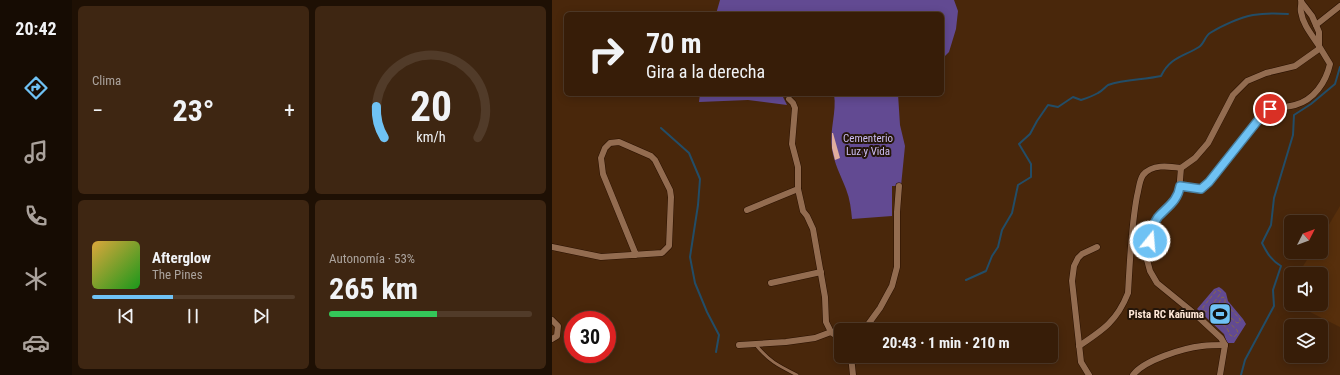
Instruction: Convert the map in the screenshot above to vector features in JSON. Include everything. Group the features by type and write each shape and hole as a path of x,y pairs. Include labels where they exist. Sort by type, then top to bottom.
{"street":[{"path":"1079,346 1104,330 1124,304 1128,293 1134,216 1140,181 1143,175 1150,170 1159,167 1166,166 1180,168 1195,158 1208,143 1233,95 1247,81 1266,73 1296,66 1319,49 1319,32 1302,1"},
{"path":"1180,186 1201,189 1209,182 1263,114 1270,109 1296,105 1305,101 1318,90 1324,81 1330,64 1304,25 1300,11 1302,1"},
{"path":"1316,25 1340,6"},
{"path":"789,99 795,108 792,144 798,167 798,189 802,206 813,229 825,297 826,322 828,328 834,334"},
{"path":"552,247 601,257 636,255 662,253 669,246 670,190 655,160 651,156 619,142 610,143 605,148 601,158 603,174 636,255"},
{"path":"1180,168 1179,192 1172,204 1158,218 1153,226 1146,256 1150,271 1157,283 1195,314 1221,338 1225,344 1220,375"},
{"path":"869,323 883,303 892,286 897,268 897,212 899,186"},
{"path":"747,210 798,189"},
{"path":"1089,375 1081,362 1072,281 1074,266 1078,258 1082,254 1097,247"},
{"path":"771,283 821,272"},
{"path":"552,320 558,326 557,336 552,339"},
{"path":"739,346 808,339 831,332"},
{"path":"1133,375 1138,368 1164,355 1201,346 1225,344"},
{"path":"852,363 853,375"}],"lane":[{"path":"755,344 767,358 796,375"}],"path":[{"path":"1218,290 1220,294 1210,308 1220,310 1220,316 1222,317 1226,312 1218,305 1218,303 1222,297 1225,298 1225,303 1240,319 1240,322 1237,324 1230,317 1226,320 1238,330 1236,336 1234,337 1230,335 1227,328 1220,322 1203,310 1218,290"}],"shaded area":[{"path":"1340,206 1340,327 1328,321 1328,319 1324,319 1308,311 1328,311 1328,267 1302,267 1308,259 1328,259 1328,226"}],"green space":[{"path":"720,0 954,0 958,11 956,29 949,52 945,56 944,12 717,12"},
{"path":"700,96 785,96 783,97 787,105 748,100 699,102"},
{"name":"Cementerio Luz y Vida","path":"834,96 898,96 900,125 905,146 901,186 892,186 892,216 852,219 846,189 832,149 831,135"},
{"name":"Pista RC Kañuma","path":"1219,287 1226,293 1228,301 1246,324 1234,343 1227,343 1224,334 1197,309 1214,289"}],"building":[{"path":"832,133 840,158 835,160 832,148"}],"waterway":[{"path":"966,280 986,271 992,256 998,247 1002,230 1012,213 1018,185 1031,177 1031,164 1019,144 1030,134 1048,105 1058,107 1073,97 1081,100 1096,94 1108,85 1114,83 1161,76 1168,65 1173,61 1199,47 1208,34 1225,25 1253,15 1270,13 1288,14"},
{"path":"1241,375 1245,360 1274,306 1273,290 1281,266 1270,256 1262,243 1271,225 1274,198 1293,135 1294,115 1311,104 1335,84 1340,67"},
{"path":"661,128 689,153 700,179 698,205 690,257 695,283 707,312 719,335 716,352"}],"place":[{"name":"Pista RC Kañuma","path":"1220,314"}],"route":[{"path":"1150,241 1153,226 1158,218 1172,204 1179,192 1180,186 1201,189 1209,182 1263,114 1270,109"}]}
